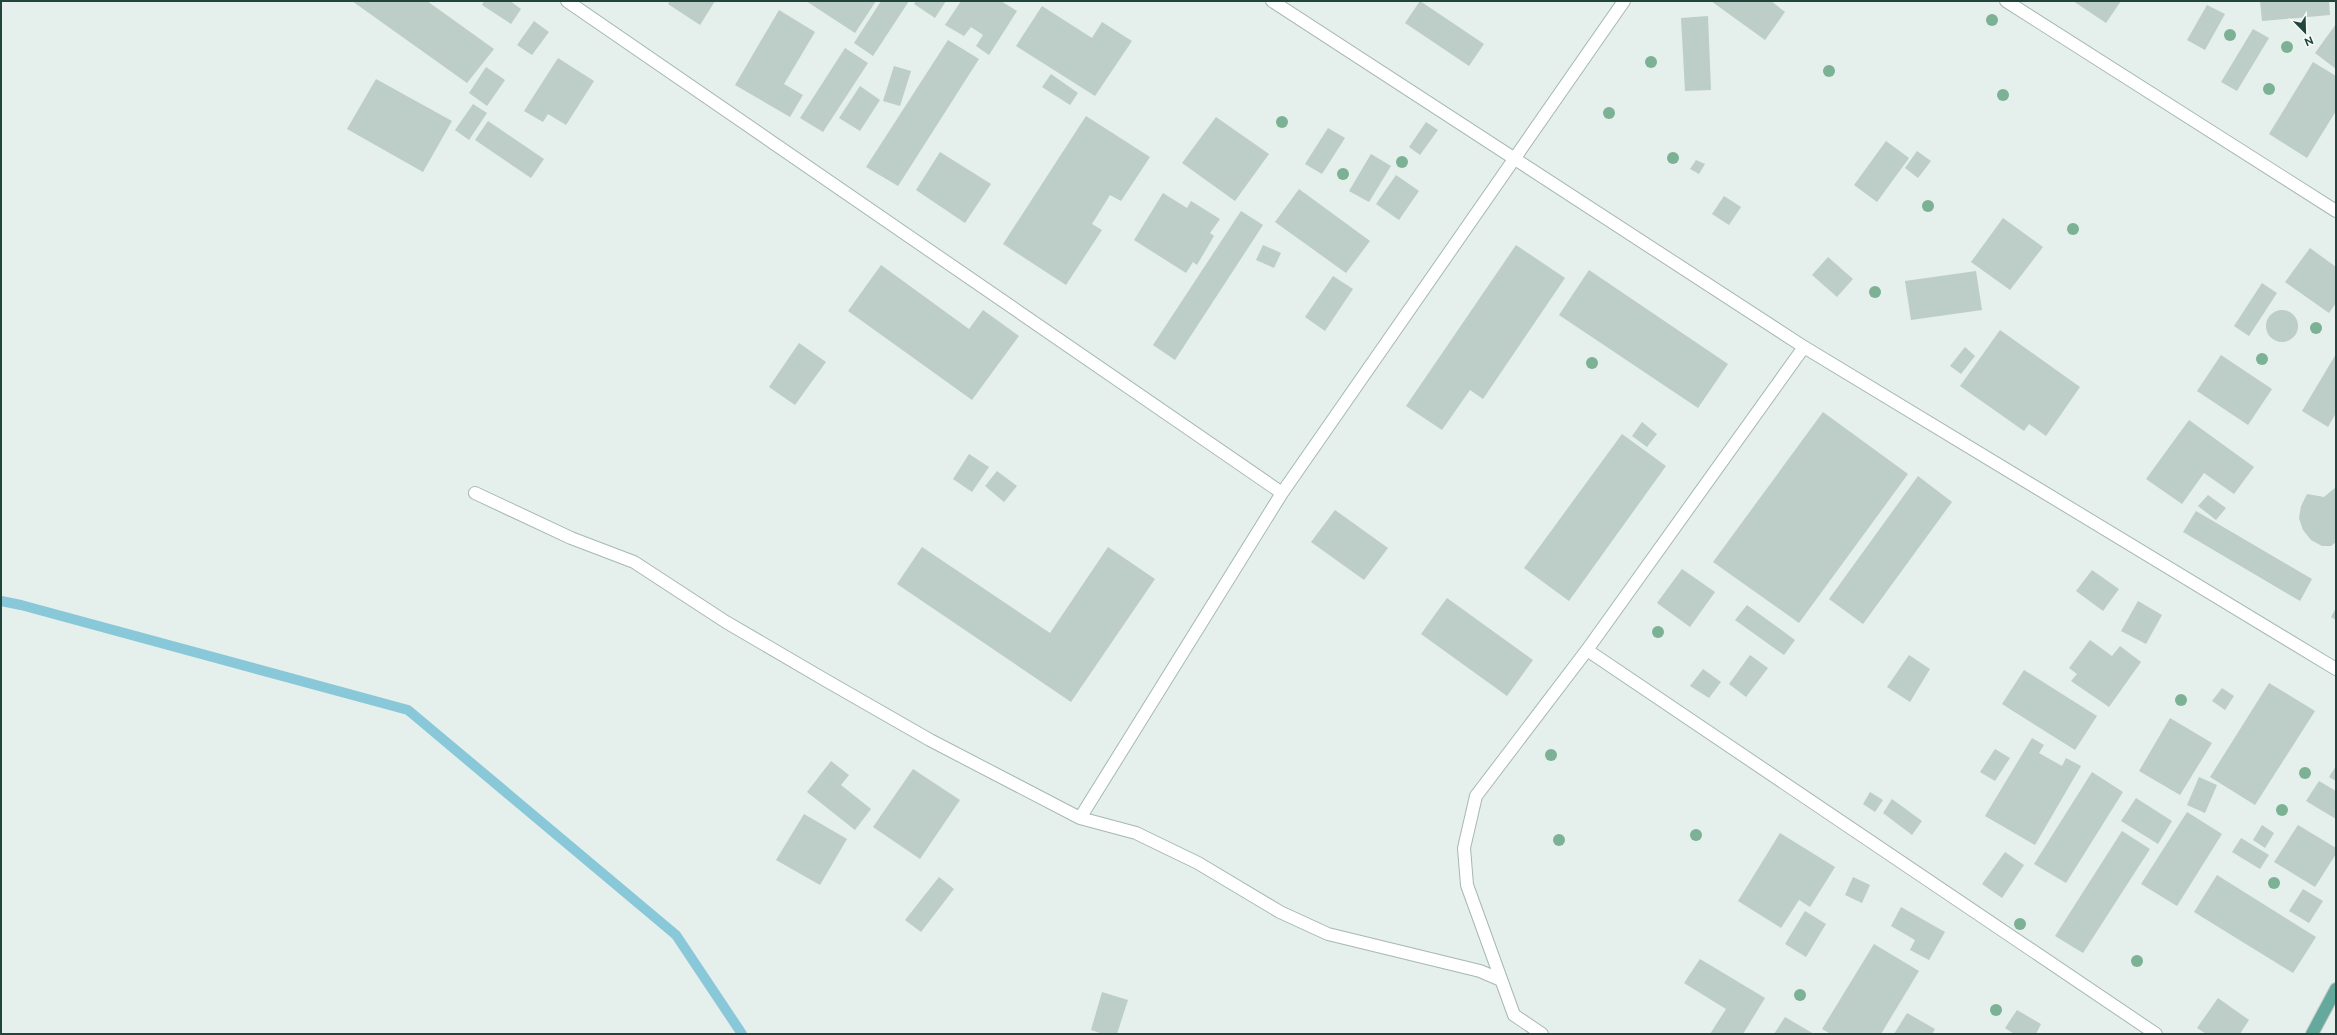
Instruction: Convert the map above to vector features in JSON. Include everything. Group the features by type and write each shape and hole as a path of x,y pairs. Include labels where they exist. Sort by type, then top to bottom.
{"main road":[{"path":"2312,1034 2336,989"}],"street":[{"path":"567,1 1282,492"},
{"path":"1272,1 1514,160 1804,347 2336,669"},
{"path":"1080,818 1282,492 1624,1"},
{"path":"2006,1 2336,211"},
{"path":"1542,1034 1514,1015 1467,885 1464,848 1476,796 1587,650 1804,347"},
{"path":"475,493 571,538 634,562 726,622 827,681 930,740 1080,818 1136,833 1198,863 1280,912 1328,934 1480,971 1501,980"},
{"path":"1587,650 2156,1034"}],"building":[{"path":"352,1 427,1 494,49 467,83"},
{"path":"484,1 510,1 521,9 511,24 482,5"},
{"path":"670,1 715,1 700,25 668,4"},
{"path":"806,1 876,1 855,33"},
{"path":"881,1 909,1 873,56 854,43"},
{"path":"916,1 946,1 935,18 914,4"},
{"path":"961,1 1001,1 1017,11 989,55 976,46 983,35 971,27 964,36 945,25"},
{"path":"1420,1 1484,44 1469,66 1405,23"},
{"path":"1711,1 1771,1 1785,12 1765,40"},
{"path":"2073,1 2121,1 2106,23"},
{"path":"2260,1 2329,1 2330,15 2262,21"},
{"path":"2207,5 2225,14 2205,50 2187,40"},
{"path":"1042,6 1092,38 1102,22 1132,41 1095,96 1016,46"},
{"path":"779,10 815,32 784,84 803,95 790,117 735,85"},
{"path":"1708,16 1711,90 1685,91 1681,18"},
{"path":"534,21 549,32 532,55 517,45"},
{"path":"2336,24 2336,69 2315,53"},
{"path":"2253,29 2269,38 2237,91 2221,82"},
{"path":"948,40 979,59 898,186 866,167"},
{"path":"845,48 868,63 823,132 800,118"},
{"path":"558,58 594,81 566,125 548,114 543,122 524,111"},
{"path":"2313,62 2336,76 2336,111 2307,158 2269,134"},
{"path":"894,66 911,71 900,106 883,101"},
{"path":"486,67 505,80 487,106 469,93"},
{"path":"1051,74 1078,93 1070,105 1042,87"},
{"path":"376,79 452,121 423,172 347,129"},
{"path":"860,86 880,100 860,131 839,118"},
{"path":"473,104 487,113 469,140 455,130"},
{"path":"1086,116 1150,157 1121,201 1110,195 1092,224 1102,230 1066,285 1003,244"},
{"path":"1216,117 1269,154 1235,201 1182,163"},
{"path":"488,121 544,159 531,178 475,140"},
{"path":"1426,122 1438,130 1420,155 1409,147"},
{"path":"1328,128 1345,138 1322,174 1305,164"},
{"path":"1886,141 1909,158 1877,202 1854,185"},
{"path":"1917,151 1931,161 1918,178 1905,168"},
{"path":"940,152 991,184 965,223 916,190"},
{"path":"1371,154 1391,166 1369,202 1349,191"},
{"path":"1696,160 1705,164 1699,174 1690,169"},
{"path":"1396,175 1419,191 1399,220 1376,204"},
{"path":"1299,189 1370,241 1346,273 1275,222"},
{"path":"1163,193 1187,208 1191,201 1220,219 1210,233 1214,236 1197,265 1193,262 1186,273 1134,240"},
{"path":"1724,196 1741,207 1729,225 1712,214"},
{"path":"1241,211 1263,225 1175,360 1153,345"},
{"path":"2003,218 2043,247 2010,290 1971,262"},
{"path":"1263,245 1281,253 1274,268 1256,260"},
{"path":"1516,245 1565,278 1483,399 1470,390 1442,430 1406,406"},
{"path":"2310,248 2336,267 2336,303 2329,313 2285,282"},
{"path":"1828,257 1853,279 1837,297 1812,275"},
{"path":"881,265 969,329 983,310 1019,336 972,400 848,311"},
{"path":"1589,270 1728,364 1698,408 1559,315"},
{"path":"1976,271 1982,310 1911,320 1905,281"},
{"path":"1333,276 1353,289 1325,331 1305,317"},
{"path":"2262,283 2277,293 2249,336 2234,326"},
{"path":"2279,310 2285,310 2295,317 2298,326 2297,332 2291,339 2285,342 2279,342 2269,335 2266,329 2266,323 2273,313"},
{"path":"2000,330 2080,387 2046,436 2029,424 2024,431 1960,386"},
{"path":"799,343 826,362 795,405 769,387"},
{"path":"1965,347 1975,356 1961,374 1950,366"},
{"path":"2336,354 2336,413 2328,427 2302,411"},
{"path":"2221,355 2272,389 2248,425 2197,391"},
{"path":"1823,412 1908,474 1799,623 1713,562"},
{"path":"2189,420 2254,467 2234,494 2204,473 2182,504 2146,479"},
{"path":"1642,422 1657,434 1647,447 1632,436"},
{"path":"1622,434 1666,466 1569,601 1524,568"},
{"path":"969,454 989,467 972,492 953,479"},
{"path":"997,471 1017,486 1004,502 985,486"},
{"path":"1918,476 1952,502 1863,624 1829,599"},
{"path":"2336,487 2336,542 2331,546 2322,546 2311,540 2303,530 2299,518 2301,506 2307,494 2324,497"},
{"path":"2208,495 2226,508 2216,520 2198,506"},
{"path":"1335,510 1388,548 1364,580 1311,542"},
{"path":"2196,511 2312,579 2300,601 2183,532"},
{"path":"922,547 1050,633 1108,547 1155,579 1071,702 897,584"},
{"path":"1682,569 1715,592 1690,627 1657,603"},
{"path":"2092,570 2119,589 2103,611 2076,591"},
{"path":"1447,598 1533,660 1507,696 1421,634"},
{"path":"2138,601 2162,615 2146,644 2121,631"},
{"path":"1747,605 1795,640 1784,655 1735,620"},
{"path":"2336,608 2336,620 2331,617"},
{"path":"2090,640 2112,656 2120,646 2141,662 2109,707 2071,681 2077,674 2069,668"},
{"path":"1750,655 1768,668 1746,697 1729,684"},
{"path":"1909,655 1930,669 1910,702 1887,687"},
{"path":"1703,669 1721,682 1709,698 1690,686"},
{"path":"2024,670 2097,716 2075,750 2002,704"},
{"path":"2269,683 2315,711 2255,805 2210,777"},
{"path":"2222,688 2234,696 2225,710 2212,701"},
{"path":"2170,718 2212,743 2180,795 2139,771"},
{"path":"2032,738 2044,745 2039,753 2062,766 2066,758 2081,766 2035,845 1985,816"},
{"path":"1995,749 2010,758 1995,781 1980,772"},
{"path":"831,761 849,775 841,785 871,809 855,830 807,792"},
{"path":"2336,766 2336,781 2329,777"},
{"path":"913,769 960,800 920,859 873,827"},
{"path":"2092,772 2123,792 2066,883 2034,864"},
{"path":"2199,777 2217,785 2205,813 2187,805"},
{"path":"2319,781 2336,791 2336,819 2306,801"},
{"path":"1870,792 1883,800 1875,812 1863,804"},
{"path":"2136,798 2172,821 2158,844 2121,821"},
{"path":"1892,799 1922,821 1912,835 1883,813"},
{"path":"2187,812 2222,834 2177,906 2141,884"},
{"path":"804,814 847,839 820,885 776,860"},
{"path":"2262,825 2274,833 2265,848 2253,840"},
{"path":"2298,825 2336,848 2336,854 2315,887 2274,862"},
{"path":"2122,831 2150,849 2083,953 2055,936"},
{"path":"1780,833 1835,867 1810,907 1799,900 1781,928 1738,901"},
{"path":"2241,838 2269,855 2260,869 2232,852"},
{"path":"2005,852 2024,865 2002,898 1982,884"},
{"path":"2217,875 2316,937 2293,973 2194,912"},
{"path":"939,877 954,889 921,932 905,920"},
{"path":"1853,877 1870,885 1862,903 1845,895"},
{"path":"2303,889 2323,901 2309,923 2289,911"},
{"path":"1901,907 1945,932 1929,960 1910,950 1915,940 1891,926"},
{"path":"1805,911 1826,924 1806,957 1785,944"},
{"path":"1874,944 1919,971 1881,1034 1831,1034 1822,1029"},
{"path":"1700,959 1765,998 1743,1034 1710,1034 1726,1009 1684,983"},
{"path":"1102,992 1128,1000 1117,1034 1103,1034 1091,1030"},
{"path":"2218,998 2249,1020 2240,1034 2206,1034 2197,1028"},
{"path":"2017,1010 2041,1024 2036,1034 2014,1034 2005,1028"},
{"path":"1907,1013 1935,1029 1932,1034 1894,1034"},
{"path":"1785,1017 1814,1034 1774,1034"}],"waterway":[{"path":"1,601 21,605 408,710 676,935 742,1034"}]}
